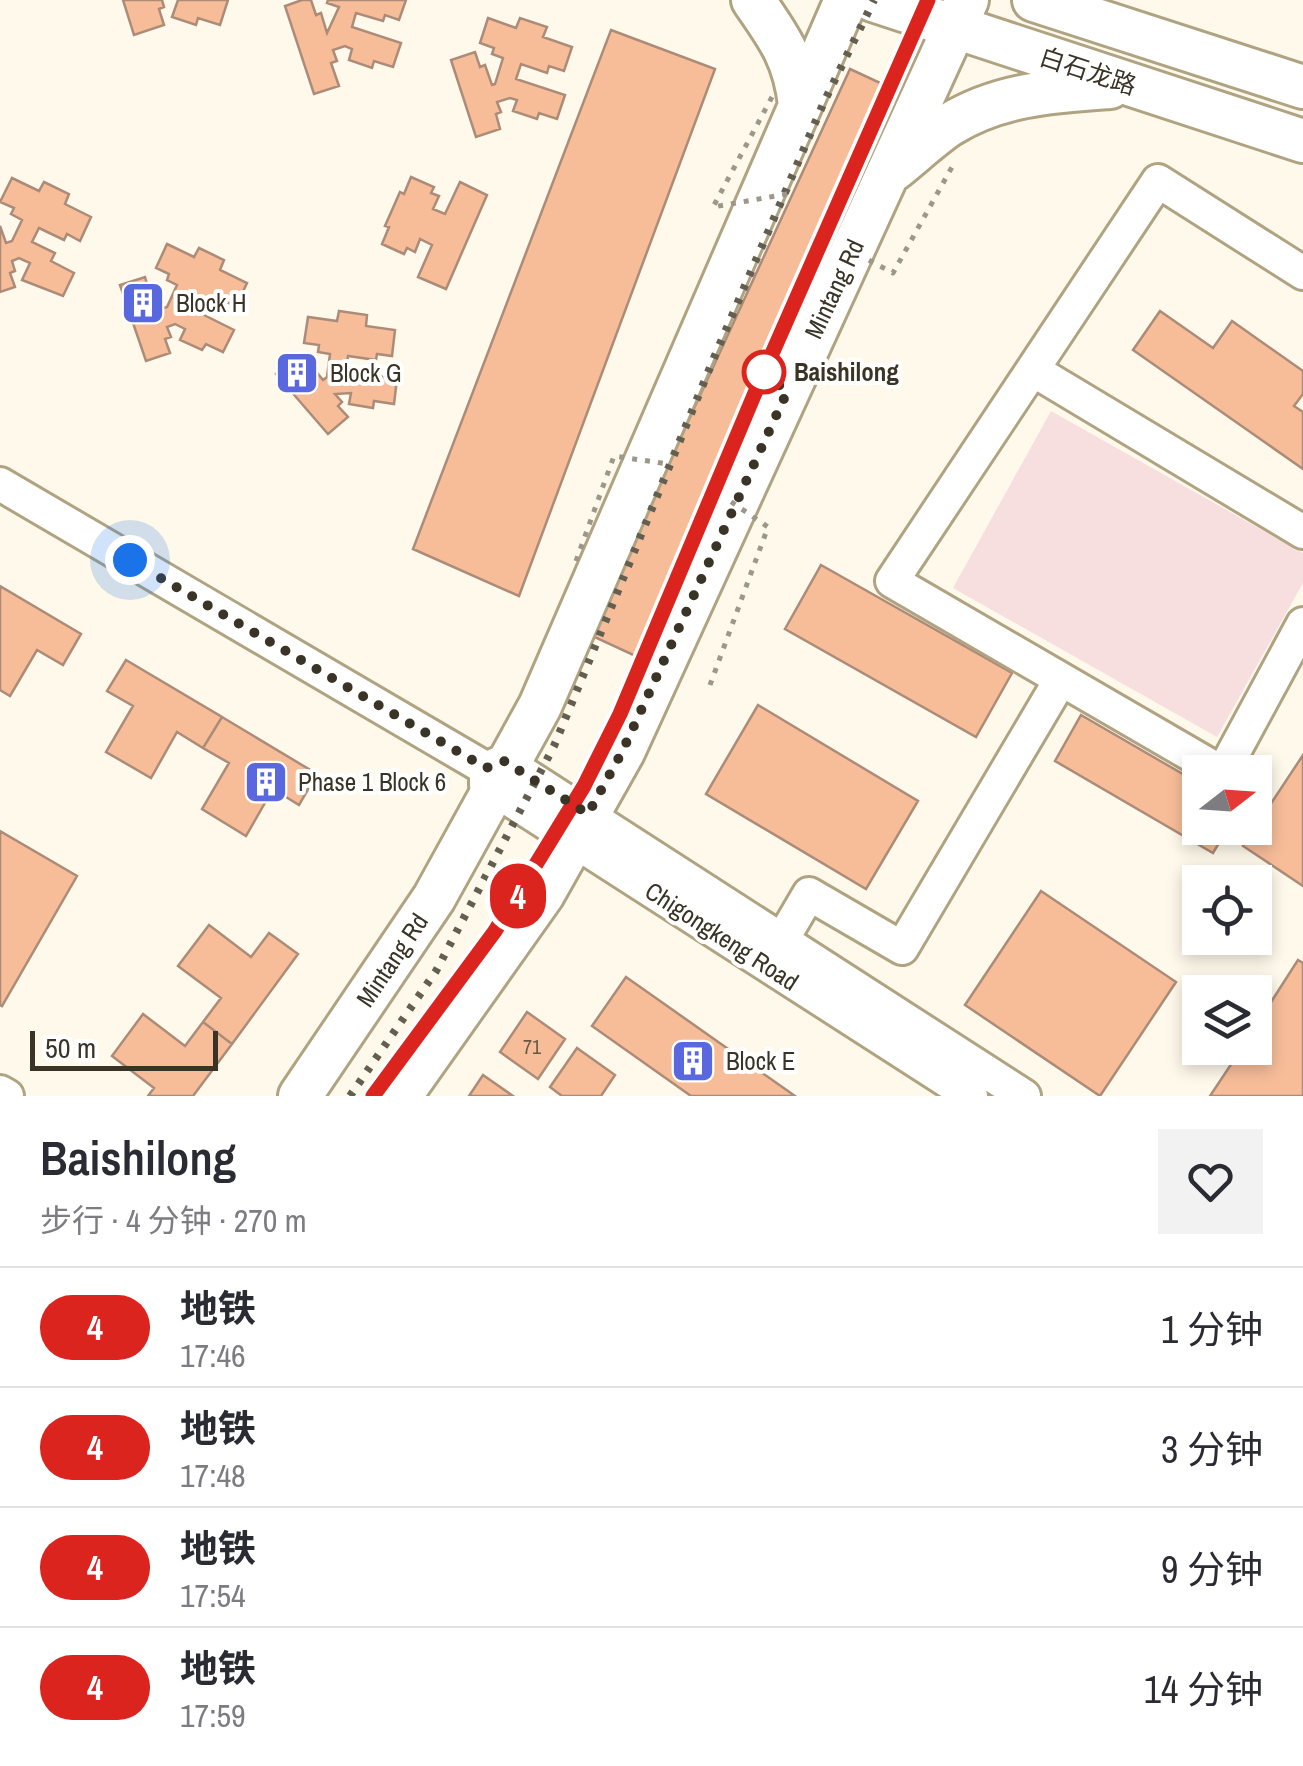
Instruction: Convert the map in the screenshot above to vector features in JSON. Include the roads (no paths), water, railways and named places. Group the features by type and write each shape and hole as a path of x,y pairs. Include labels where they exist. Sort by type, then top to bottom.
{"main road":[{"path":"752,0 797,72 786,101"},
{"name":"Mintang Rd","path":"300,1096 434,898 496,774 540,706 786,101 846,0"},
{"name":"白石龙路","path":"873,0 960,14 1133,86 1303,141"},
{"name":"白石龙路","path":"1044,2 1303,88"},
{"name":"Mintang Rd","path":"400,1096 504,952 622,752 960,14"},
{"path":"885,177 948,126 986,106 1034,93 1133,86"}],"street":[{"path":"1193,755 892,581 1158,181 1303,273"},
{"path":"1032,370 1303,532"},
{"name":"Chigongkeng Road","path":"0,484 496,774 580,827 971,1096"},
{"path":"1231,755 1303,624"},
{"path":"782,940 808,894 902,948 1061,679"},
{"name":"Chigongkeng Road","path":"580,827 782,940 931,1071"},
{"path":"931,1071 1024,1096"},
{"path":"0,1092 7,1096"}],"railway":[{"path":"350,1096 436,971 554,746 716,353 824,102 874,0"},
{"path":"373,1096 495,931 584,786 620,713 763,374 928,0"}],"metro line":[{"name":"4","path":"373,1096 495,931 584,786 620,714 763,374 928,0"}],"place":[{"name":"Block H","path":"143,303"},
{"name":"Baishilong","path":"764,372"},
{"name":"Block G","path":"297,373"},
{"name":"Phase 1 Block 6","path":"266,782"},
{"name":"Block E","path":"693,1061"}]}
